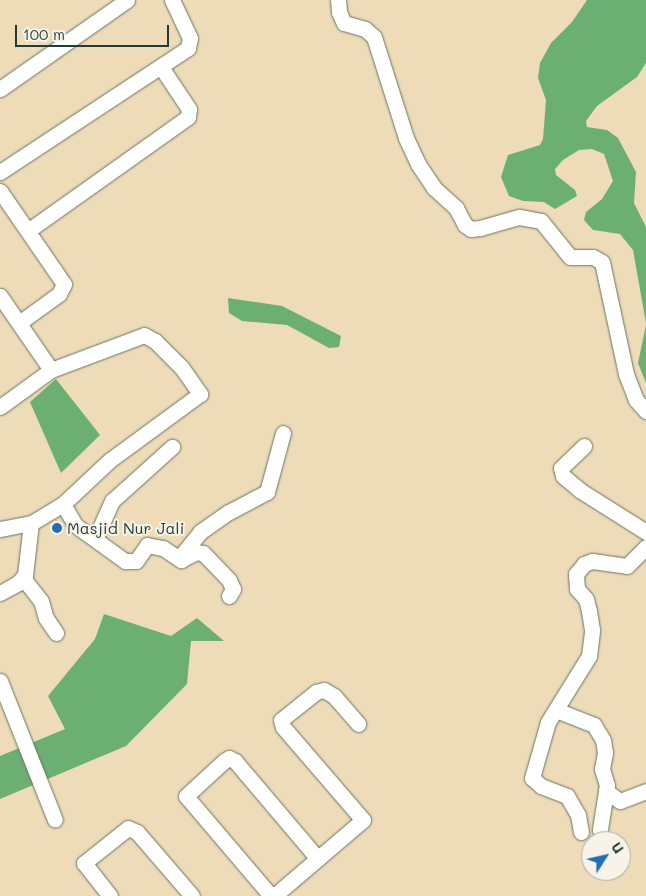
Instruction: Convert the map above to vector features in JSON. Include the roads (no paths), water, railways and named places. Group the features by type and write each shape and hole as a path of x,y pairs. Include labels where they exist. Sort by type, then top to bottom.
{"street":[{"path":"0,89 126,0"},
{"path":"0,172 161,67 190,45 190,38 172,0"},
{"path":"338,0 339,12 344,23 365,30 374,37 406,138 418,164 434,188 456,208 465,224 471,229 520,217 542,220 570,257 593,257 602,262 626,374 636,400 646,411"},
{"path":"29,230 188,117 189,109 161,67"},
{"path":"0,191 29,230 64,287 20,323"},
{"path":"0,296 51,370"},
{"path":"0,407 51,370 144,335 155,341 182,368 200,394 136,439 63,504 31,523 0,529"},
{"path":"180,558 200,532 267,492 284,433"},
{"path":"584,446 561,468 563,476 646,532"},
{"path":"95,538 112,501 172,447"},
{"path":"63,504 76,525 117,556 131,562 136,562 148,545 163,548 180,558"},
{"path":"0,593 23,578 28,567 31,523"},
{"path":"581,832 578,815 567,796 541,786 532,778 540,744 556,710 589,656 592,630 589,611 586,599 578,589 576,574 584,564 592,561 627,566 646,547"},
{"path":"180,558 196,552 203,553 229,580 233,589 229,596"},
{"path":"23,578 41,600 46,618 56,633"},
{"path":"0,681 55,820"},
{"path":"318,859 236,761 230,758 224,761 186,796 273,896 358,828 362,818 281,721 316,692 324,690 358,724"},
{"path":"556,710 594,725 598,731 605,753 602,769 606,791 600,829"},
{"path":"606,791 620,801 646,790"},
{"path":"110,896 84,862 128,828 137,832 192,896"}],"place":[{"name":"Masjid Nur Jali","path":"57,528"}]}
